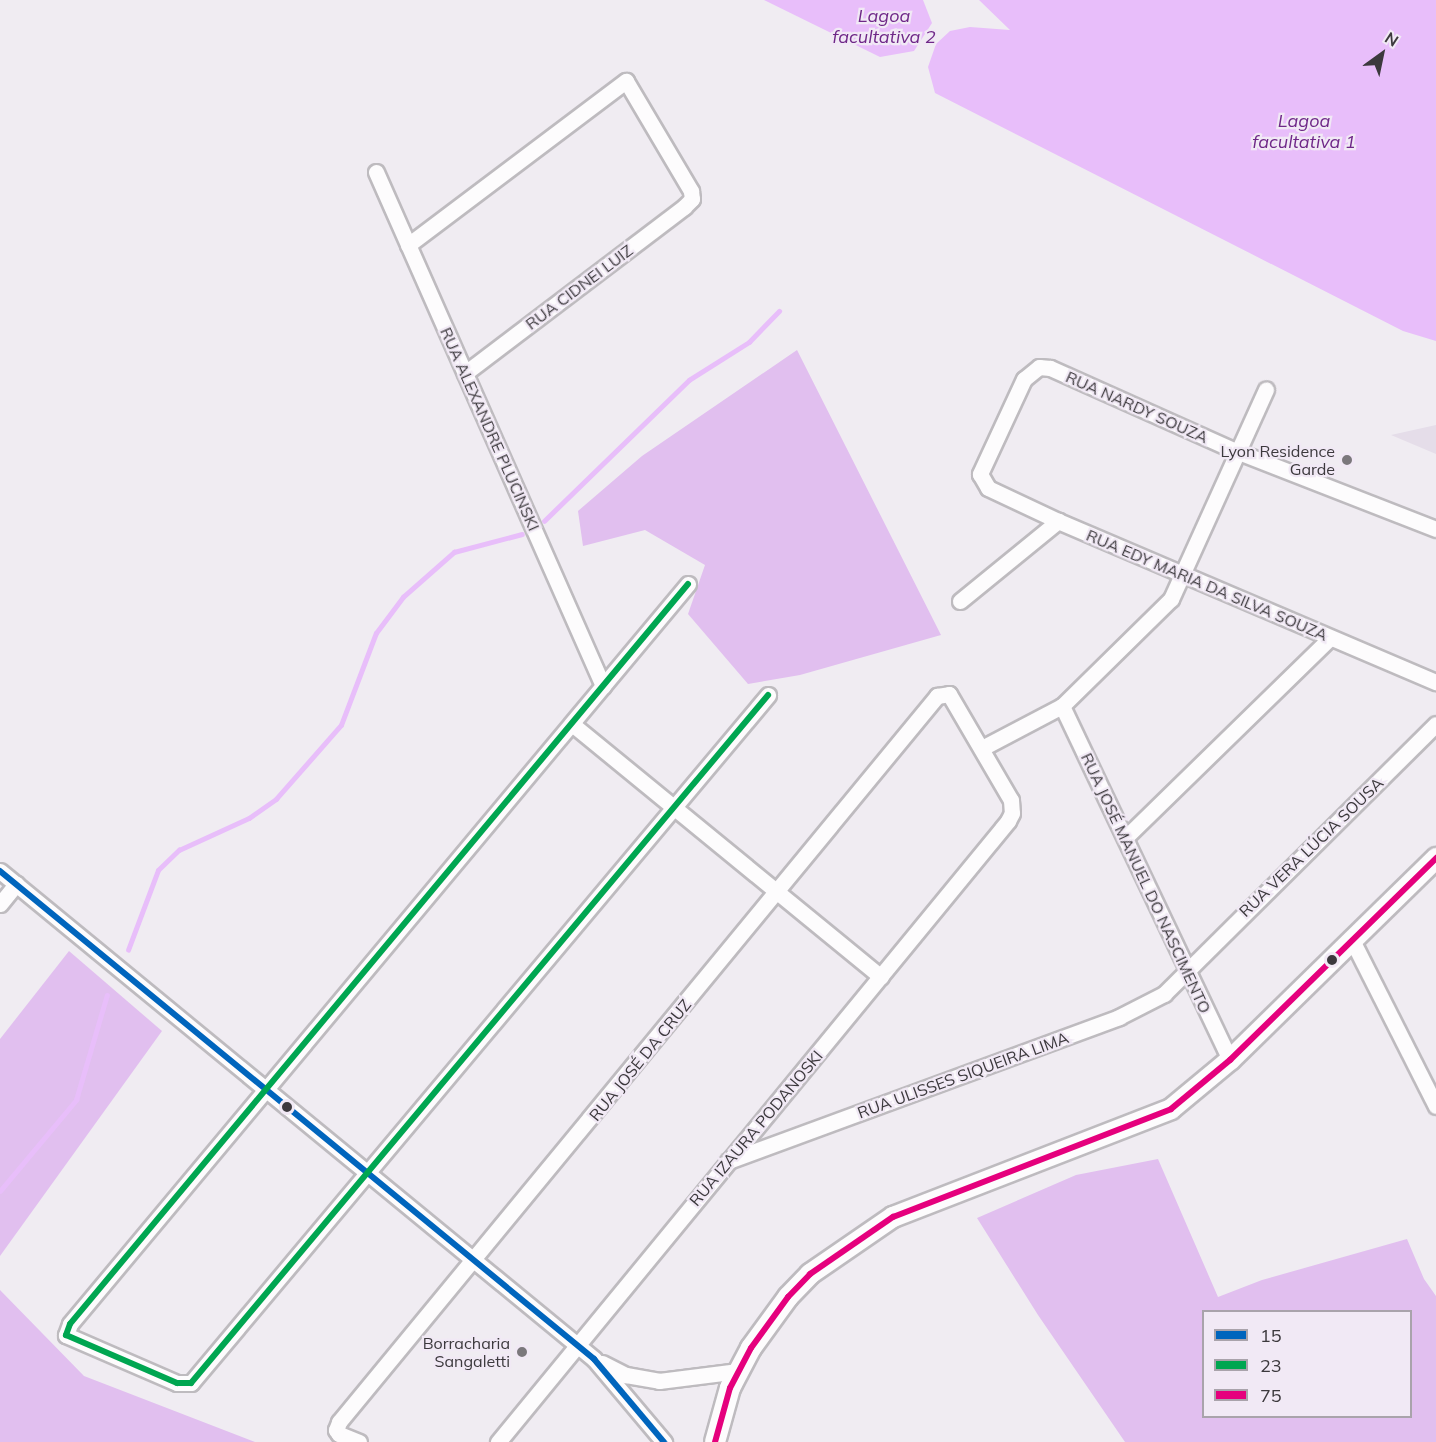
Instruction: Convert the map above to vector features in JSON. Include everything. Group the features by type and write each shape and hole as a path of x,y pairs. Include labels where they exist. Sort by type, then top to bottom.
{"main road":[{"path":"715,1442 738,1371 766,1325 803,1282 893,1217 1171,1109 1230,1060 1436,858"}],"street":[{"name":"RUA CIDNEI LUIZ","path":"408,245 626,81 691,191 692,199 465,373"},
{"name":"RUA ALEXANDRE PLUCINSKI","path":"376,172 603,686"},
{"name":"RUA NARDY SOUZA","path":"983,482 983,464 1024,379 1039,367 1050,368 1238,452 1436,529"},
{"path":"982,748 1062,706 1161,609 1182,576 1266,390"},
{"name":"RUA EDY MARIA DA SILVA SOUZA","path":"983,482 1058,521 1182,576 1436,682"},
{"path":"960,602 1058,521"},
{"path":"688,584 268,1091 70,1324 66,1335 177,1383 191,1383 369,1174 768,695"},
{"path":"1125,838 1330,638"},
{"name":"RUA JOSÉ DA CRUZ","path":"359,1442 336,1430 937,696 945,692 982,748"},
{"name":"RUA JOSÉ MANUEL DO NASCIMENTO","path":"1062,706 1230,1060"},
{"path":"572,724 881,977"},
{"name":"RUA VERA LÚCIA SOUSA","path":"1187,969 1436,724"},
{"name":"RUA IZAURA PODANOSKI","path":"498,1442 576,1344 881,977 1012,813 1011,800 982,748"},
{"path":"0,871 594,1359 664,1442"},
{"path":"0,904 16,884"},
{"path":"1352,940 1436,1106"},
{"name":"RUA ULISSES SIQUEIRA LIMA","path":"728,1161 1119,1017 1164,994 1187,969"},
{"path":"594,1359 626,1375 659,1381 738,1371"}],"shaded area":[{"path":"797,350 941,635 800,675 748,684 688,614 705,565 645,530 583,546 578,511 642,456"},
{"path":"1436,425 1436,454 1391,435"},
{"path":"69,951 162,1031 0,1256 0,1039"},
{"path":"1158,1159 1218,1297 1262,1280 1407,1239 1424,1279 1436,1296 1436,1442 1125,1442 1038,1315 977,1218 1076,1175"},
{"path":"0,1290 84,1376 255,1442 0,1442"}],"water":[{"name":"Lagoa facultativa 2","path":"764,0 923,0 932,23 914,51 880,57"},
{"name":"Lagoa facultativa 1","path":"979,0 1436,0 1436,341 1403,331 935,93 928,67 936,44 950,31 970,27 1010,30"}],"waterway":[{"path":"544,521 689,380 749,342 779,311"},
{"path":"128,950 158,870 179,850 249,818 276,799 341,725 376,633 403,597 454,552 522,534"},
{"path":"0,1191 76,1100 107,995"}],"transit line":[{"name":"23","path":"688,584 70,1324 66,1335 177,1383 191,1383 768,695"},
{"name":"75","path":"715,1442 730,1388 751,1348 788,1297 810,1274 893,1217 1171,1109 1230,1060 1436,858"},
{"name":"15","path":"0,871 594,1359 664,1442"}],"place":[{"name":"Lyon Residence Garde","path":"1347,460"},
{"name":"Borracharia Sangaletti","path":"522,1352"}]}
